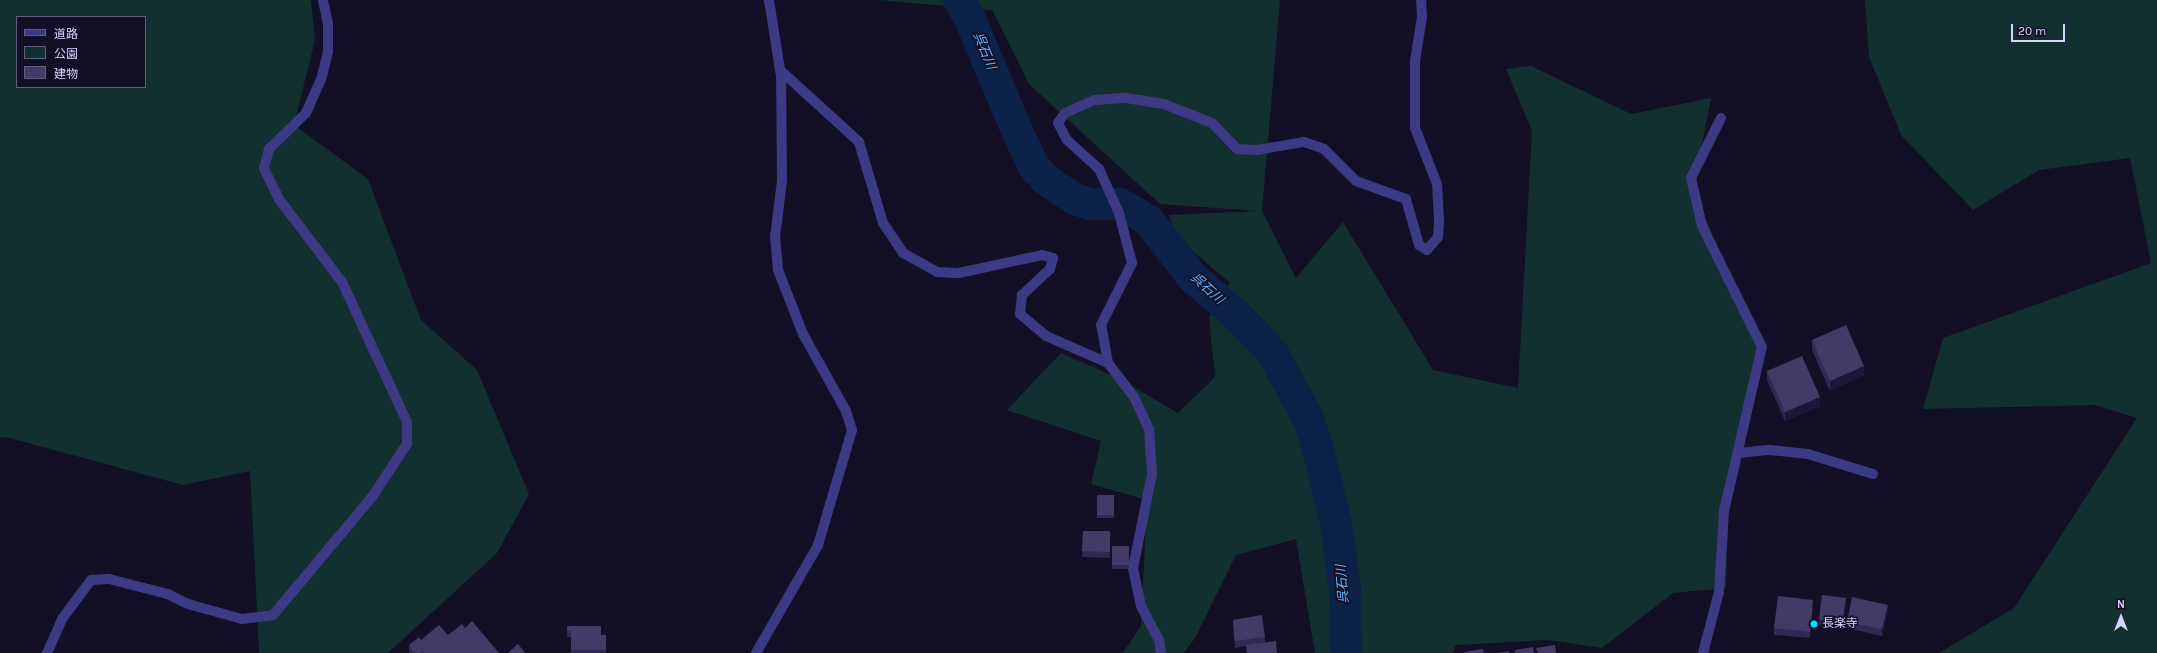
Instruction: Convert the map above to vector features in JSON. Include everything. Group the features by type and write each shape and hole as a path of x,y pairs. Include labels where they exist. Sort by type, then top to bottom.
{"street":[{"path":"47,653 62,619 90,580 109,579 153,590 188,604 242,619 273,616 372,497 407,444 407,422 342,282 279,199 264,168 269,149 306,113 322,80 328,51 328,24 323,0"},
{"path":"756,653 818,545 852,430 846,412 803,334 778,270 775,237 782,181 780,70 769,0"},
{"path":"1161,653 1159,640 1141,606 1134,568 1152,474 1148,430 1134,397 1108,363 1101,325 1132,263 1119,214 1099,169 1067,140 1058,123 1064,113 1094,100 1126,98 1164,104 1212,123 1237,149 1257,150 1304,142 1324,149 1356,181 1406,199 1419,245 1427,250 1438,237 1439,221 1437,184 1415,128 1415,61 1422,17 1421,0"},
{"path":"780,70 858,142 883,223 903,253 937,272 959,273 1042,255 1053,258 1050,269 1022,295 1020,314 1046,336 1108,363"},
{"path":"1703,653 1719,592 1724,511 1739,453 1762,347 1702,226 1690,178 1721,118"},
{"path":"1739,453 1770,450 1808,454 1873,474"}],"green space":[{"path":"0,0 311,0 315,40 294,125 368,179 421,320 477,370 529,494 497,553 388,653 259,653 250,471 183,485 6,437 0,438"},
{"path":"879,0 1280,0 1262,211 1296,278 1343,222 1433,370 1518,388 1532,131 1506,69 1531,66 1631,114 1711,98 1693,190 1762,347 1729,493 1726,588 1673,593 1602,648 1548,640 1456,645 1452,653 1315,653 1296,539 1236,555 1195,638 1184,653 1123,653 1141,626 1147,500 1091,484 1101,441 1007,410 1061,353 1120,379 1178,413 1215,377 1209,317 1230,283 1177,238 1169,215 1257,211 1160,204 1029,84 992,10"},
{"path":"1865,0 2157,0 2157,653 1939,653 2014,608 2137,418 2095,405 1923,409 1943,338 2151,263 2130,158 2039,170 1973,210 1901,135 1869,57"}],"building":[{"path":"1846,325 1864,366 1830,381 1812,340"},
{"path":"1802,356 1820,397 1785,412 1767,371"},
{"path":"1097,495 1114,495 1114,515 1097,515"},
{"path":"1083,531 1110,531 1110,552 1082,551"},
{"path":"1112,546 1129,546 1129,565 1112,565"},
{"path":"1822,595 1846,598 1842,622 1819,619"},
{"path":"1778,596 1813,600 1810,632 1774,628"},
{"path":"1852,597 1888,605 1882,629 1847,622"},
{"path":"1262,615 1265,637 1235,641 1233,620"},
{"path":"472,621 499,653 424,653 423,651 420,653 415,653 409,645 419,637 421,640 439,625 448,635 462,624 465,628"},
{"path":"567,626 601,626 601,635 606,635 606,650 571,650 571,631 567,631"},
{"path":"1276,641 1277,653 1247,653 1246,645"},
{"path":"518,644 525,653 508,653"},
{"path":"1555,645 1556,653 1538,653 1536,648"},
{"path":"1533,647 1534,653 1515,653 1515,650"},
{"path":"1483,649 1484,653 1464,653 1464,652"},
{"path":"1508,651 1509,653 1497,653"}],"waterway":[{"name":"呉石川","path":"959,0 970,19 1034,167 1045,179 1075,199 1090,204 1120,204 1149,221 1193,278 1233,312 1272,352 1308,418 1317,445 1336,523 1345,590 1346,653"}],"place":[{"name":"長楽寺","path":"1814,624"}]}
